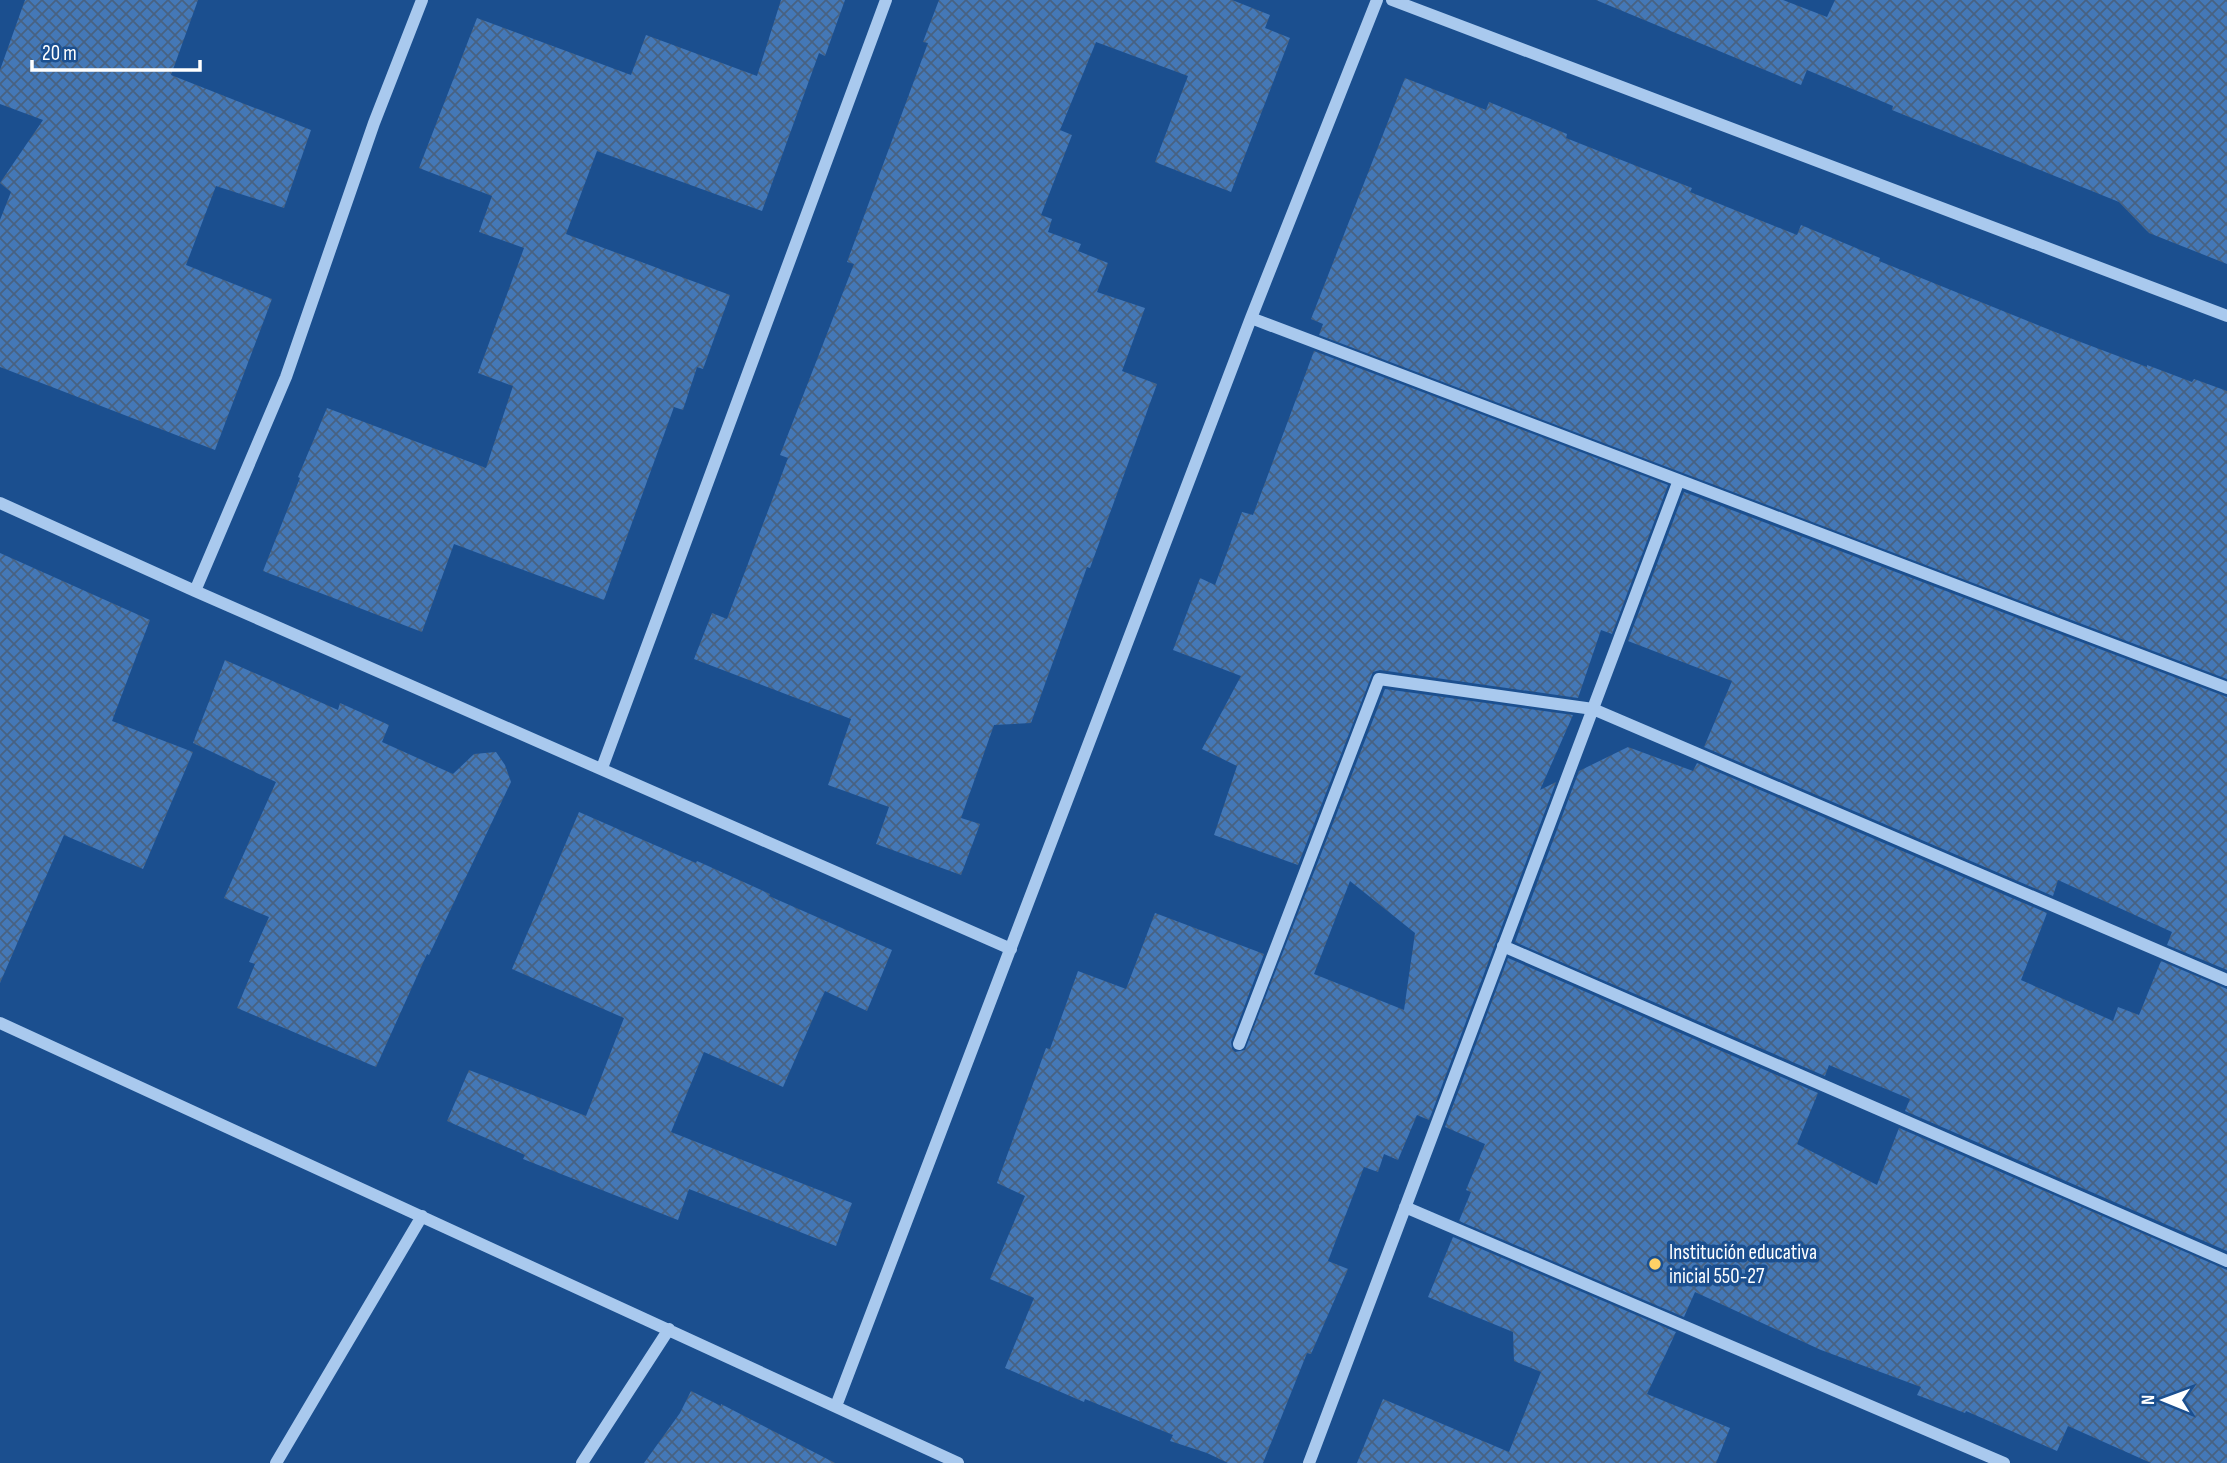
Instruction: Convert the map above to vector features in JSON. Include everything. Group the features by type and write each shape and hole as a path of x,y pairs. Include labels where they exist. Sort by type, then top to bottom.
{"street":[{"path":"195,591 286,377 374,123 422,0"},
{"path":"602,768 886,0"},
{"path":"835,1406 1251,318 1377,0"},
{"path":"1392,0 2227,316"},
{"path":"1251,318 2227,688"},
{"path":"1308,1463 1679,481"},
{"path":"0,503 1011,949"},
{"path":"1239,1044 1379,679 1593,709 2227,980"},
{"path":"1503,946 2227,1261"},
{"path":"0,1023 958,1463"},
{"path":"1405,1207 2004,1463"},
{"path":"276,1463 422,1216"},
{"path":"582,1463 669,1329"}],"building":[{"path":"25,0 198,0 171,75 311,130 284,208 216,186 186,265 272,299 215,450 0,367 0,220 11,192 0,183 43,120 0,104 0,70"},
{"path":"781,0 845,0 825,56 819,53 762,211 597,151 566,234 730,295 703,369 697,367 683,410 674,407 604,600 454,544 422,632 263,571 327,408 486,468 513,386 478,373 524,248 479,232 492,196 419,168 477,18 631,75 646,35 757,76"},
{"path":"939,0 1232,0 1270,15 1265,28 1290,38 1231,192 1155,162 1188,76 1096,42 1060,130 1072,135 1041,215 1052,219 1048,232 1081,244 1078,251 1108,263 1097,292 1145,308 1122,371 1157,384 1031,723 994,725 961,818 980,824 961,875 876,844 889,807 828,785 851,719 694,659 712,613 727,619 788,458 780,455 854,264 847,262 928,43 923,42"},
{"path":"1596,0 1783,0 1827,17 1835,0 2227,0 2227,264 2149,233 2119,202 1892,110 1893,106 1807,70 1801,85"},
{"path":"1405,78 1486,110 1489,102 1567,134 1566,138 1692,188 1690,192 1797,235 1801,225 1880,258 1879,261 2070,338 2147,367 2227,391 2227,679 1319,335 1323,324 1311,319"},
{"path":"1314,351 1668,485 1612,634 1601,630 1578,698 1380,670 1373,672 1298,865 1214,835 1237,766 1202,749 1241,676 1173,650 1200,578 1215,585 1242,512 1253,515"},
{"path":"1684,492 2227,697 2227,970 2167,945 2172,932 2058,880 2053,896 1704,747 1732,681 1628,641"},
{"path":"0,553 150,620 112,721 193,752 143,869 64,835 0,983"},
{"path":"225,660 338,710 340,703 389,725 382,742 453,774 474,754 496,752 505,765 511,782 429,955 427,954 376,1067 237,1008 255,964 249,962 269,917 224,898 276,782 193,743"},
{"path":"1385,689 1573,715 1540,790 1556,782 1429,1120 1417,1115 1398,1160 1384,1154 1378,1172 1364,1167 1328,1261 1348,1269 1311,1354 1307,1353 1263,1463 1228,1463 1170,1441 1173,1435 1085,1399 1084,1402 1005,1368 1034,1298 990,1279 1025,1196 997,1183 1046,1048 1050,1049 1078,971 1126,989 1155,913 1264,954 1231,1042 1235,1052 1245,1050","holes":["1350,881 1415,933 1404,1010 1314,974"]},
{"path":"1628,747 1693,771 1697,763 2047,913 2021,980 2113,1021 2118,1007 2139,1015 2161,961 2227,989 2227,1251 1905,1111 1910,1099 1829,1065 1825,1076 1515,942 1579,771"},
{"path":"579,812 696,863 697,861 892,950 867,1011 825,991 783,1087 704,1052 671,1132 852,1203 836,1246 689,1189 678,1220 523,1159 525,1155 447,1121 469,1070 586,1116 624,1018 512,969"},
{"path":"1508,958 1818,1093 1797,1144 1877,1185 1899,1128 2227,1270 2227,1463 2151,1463 2068,1426 2057,1451 1966,1411 1965,1413 1917,1395 1921,1387 1821,1350 1695,1292 1684,1317 1459,1221 1471,1192 1466,1190 1485,1144 1445,1127"},
{"path":"1453,1237 1676,1332 1647,1394 1730,1428 1716,1463 1357,1463 1383,1399 1509,1452 1541,1372 1514,1361 1513,1332 1428,1297"},
{"path":"691,1391 835,1463 644,1463 680,1413"}],"place":[{"name":"Institución educativa inicial 550-27","path":"1655,1264"}]}
